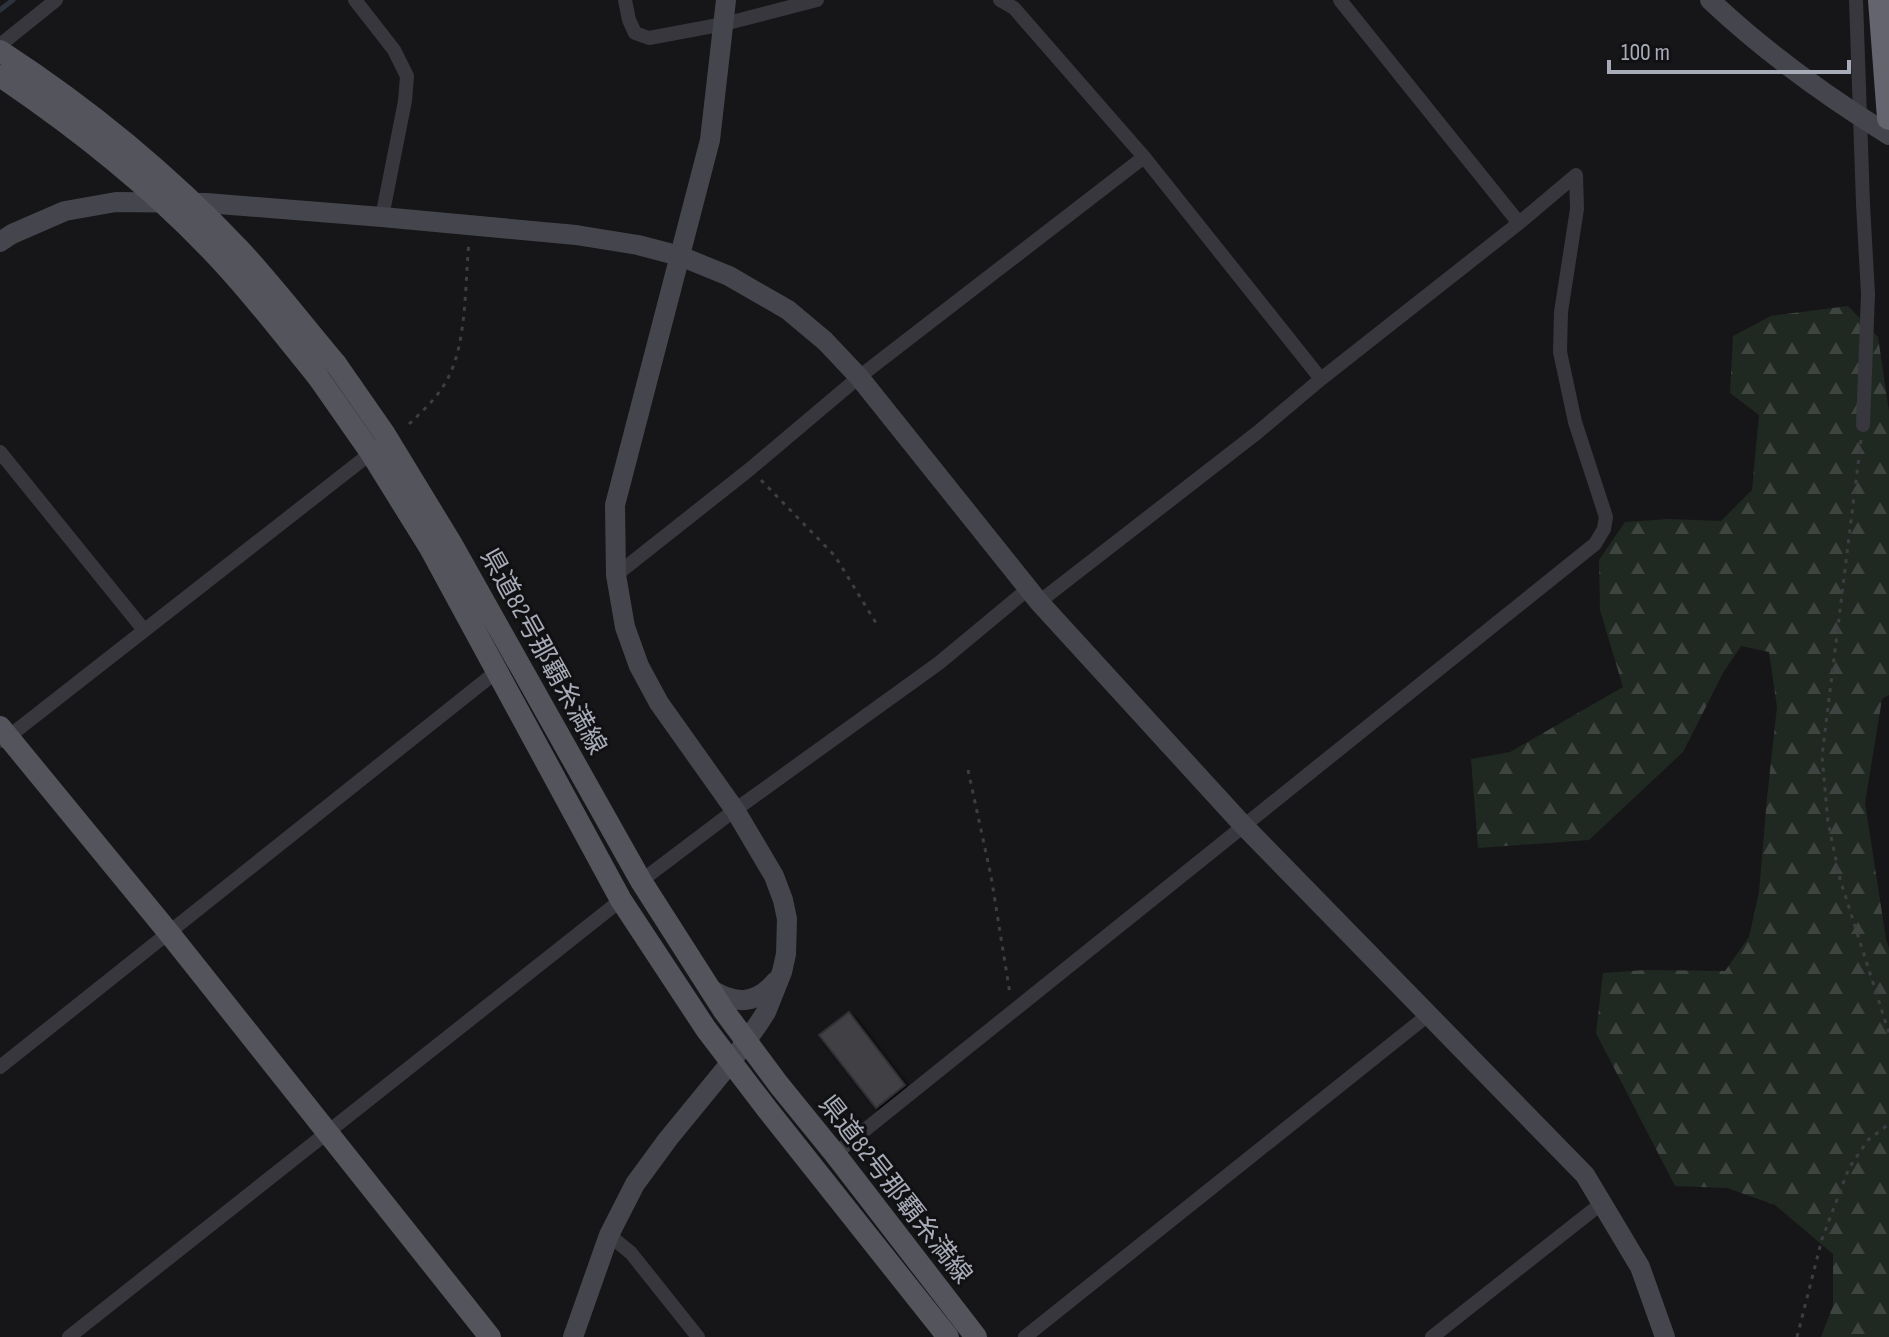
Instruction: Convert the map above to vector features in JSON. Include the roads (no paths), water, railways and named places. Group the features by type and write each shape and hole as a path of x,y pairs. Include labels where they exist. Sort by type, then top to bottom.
{"highway":[{"path":"1880,0 1889,118"}],"main road":[{"name":"県道82号那覇糸満線","path":"0,48 86,112 184,194 241,251 327,370 371,453 430,548 621,900 706,1029 948,1337"},
{"name":"県道82号那覇糸満線","path":"0,76 99,149 180,219 384,433 451,543 641,881 709,988 747,1042 976,1337"},
{"path":"3,736 169,933 490,1337"}],"street":[{"path":"0,48 56,0"},
{"path":"355,0 394,50 407,76 382,217"},
{"path":"625,0 635,33 649,38 724,24 817,0"},
{"path":"573,1337 609,1235 635,1184 747,1042 766,1012 786,954 787,919 783,900 768,865 735,810 659,703 639,666 625,627 616,575 615,505 710,140 726,0"},
{"path":"1000,0 1014,8 1144,157 1321,379"},
{"path":"1340,0 1519,223"},
{"path":"1710,0 1741,29 1889,135"},
{"path":"1856,0 1868,294 1863,425"},
{"path":"616,575 750,469 859,377 1144,157"},
{"path":"641,881 1258,432 1576,175 1577,209 1561,312 1560,352 1575,422 1606,517 1604,529 1595,544 835,1154"},
{"path":"0,242 25,227 65,211 116,202 206,203 382,217 576,235 638,245 680,256 729,276 788,310 825,341 859,377 1033,595 1243,825 1585,1175 1640,1267 1665,1337"},
{"path":"0,452 144,630"},
{"path":"3,736 371,453"},
{"path":"0,1067 496,672"},
{"path":"69,1337 621,900"},
{"path":"709,988 729,998 755,998 767,991 782,972"},
{"path":"1025,1337 1428,1015"},
{"path":"1432,1337 1602,1203"},
{"path":"609,1235 631,1253 698,1337"}],"waterway":[{"path":"0,10 13,0"}]}
